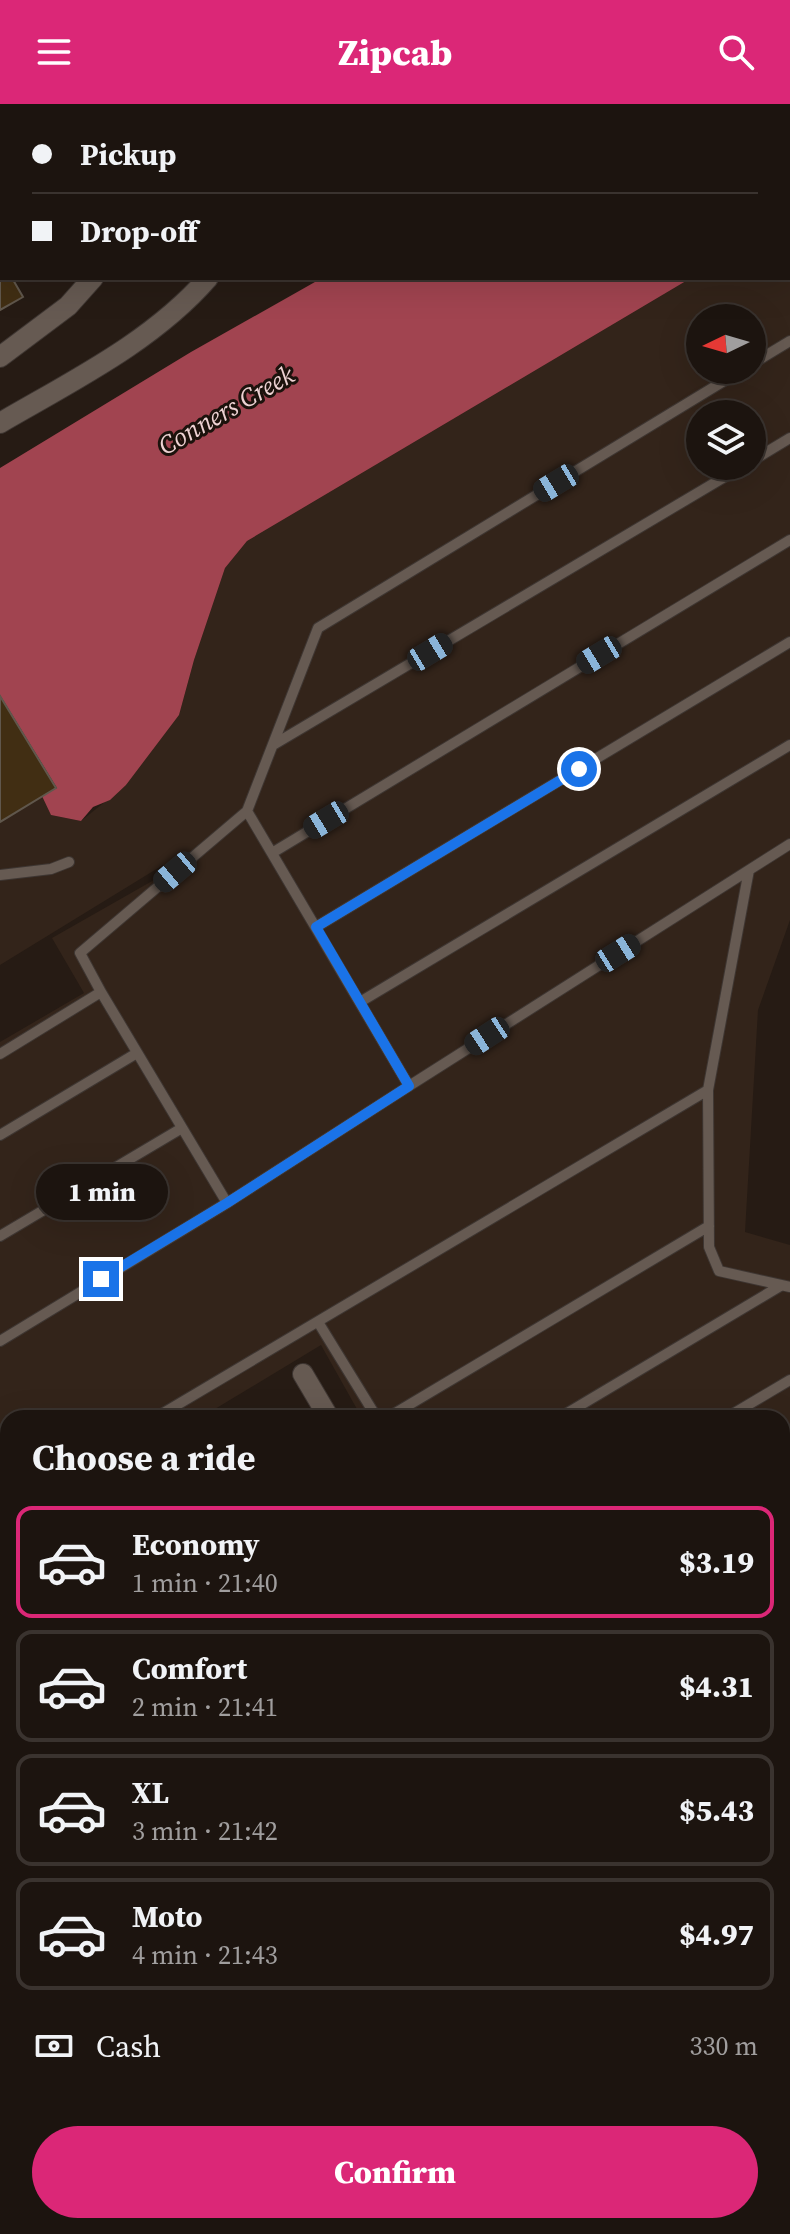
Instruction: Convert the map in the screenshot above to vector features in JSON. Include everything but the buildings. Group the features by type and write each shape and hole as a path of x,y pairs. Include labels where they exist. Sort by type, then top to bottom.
{"street":[{"path":"0,357 68,306 91,280"},
{"path":"0,423 104,363 158,326 206,280"},
{"path":"303,1374 324,1410"}],"lane":[{"path":"766,356 790,341"},
{"path":"227,1203 80,953 247,811 318,628 719,384"},
{"path":"766,453 790,438"},
{"path":"273,745 719,480"},
{"path":"272,853 790,540"},
{"path":"316,927 790,642"},
{"path":"360,1002 790,745"},
{"path":"247,811 409,1086"},
{"path":"0,1341 227,1203 790,844"},
{"path":"0,875 51,869 69,862"},
{"path":"749,870 708,1090 709,1247 719,1271 786,1286"},
{"path":"0,1054 101,992"},
{"path":"0,1135 137,1053"},
{"path":"169,1410 708,1090"},
{"path":"0,1236 182,1128"},
{"path":"400,1410 709,1226"},
{"path":"573,1410 786,1286"},
{"path":"318,1322 372,1410"},
{"path":"739,1410 790,1380"}],"shaded area":[{"path":"688,280 790,280 790,920 758,1010 745,1232 790,1245 790,1410 358,1410 321,1345 213,1410 0,1410 0,1042 84,993 52,938 168,872 163,865 0,965 0,695 57,788 51,815 81,821 126,785 179,715 225,568 247,541"}],"water":[{"name":"Conners Creek","path":"318,280 688,280 247,541 225,568 179,715 126,785 110,800 93,807 81,821 51,815 42,796 57,788 0,695 0,468 191,352"}],"route":[{"path":"101,1279 227,1203 409,1086 316,927 579,769"}]}
